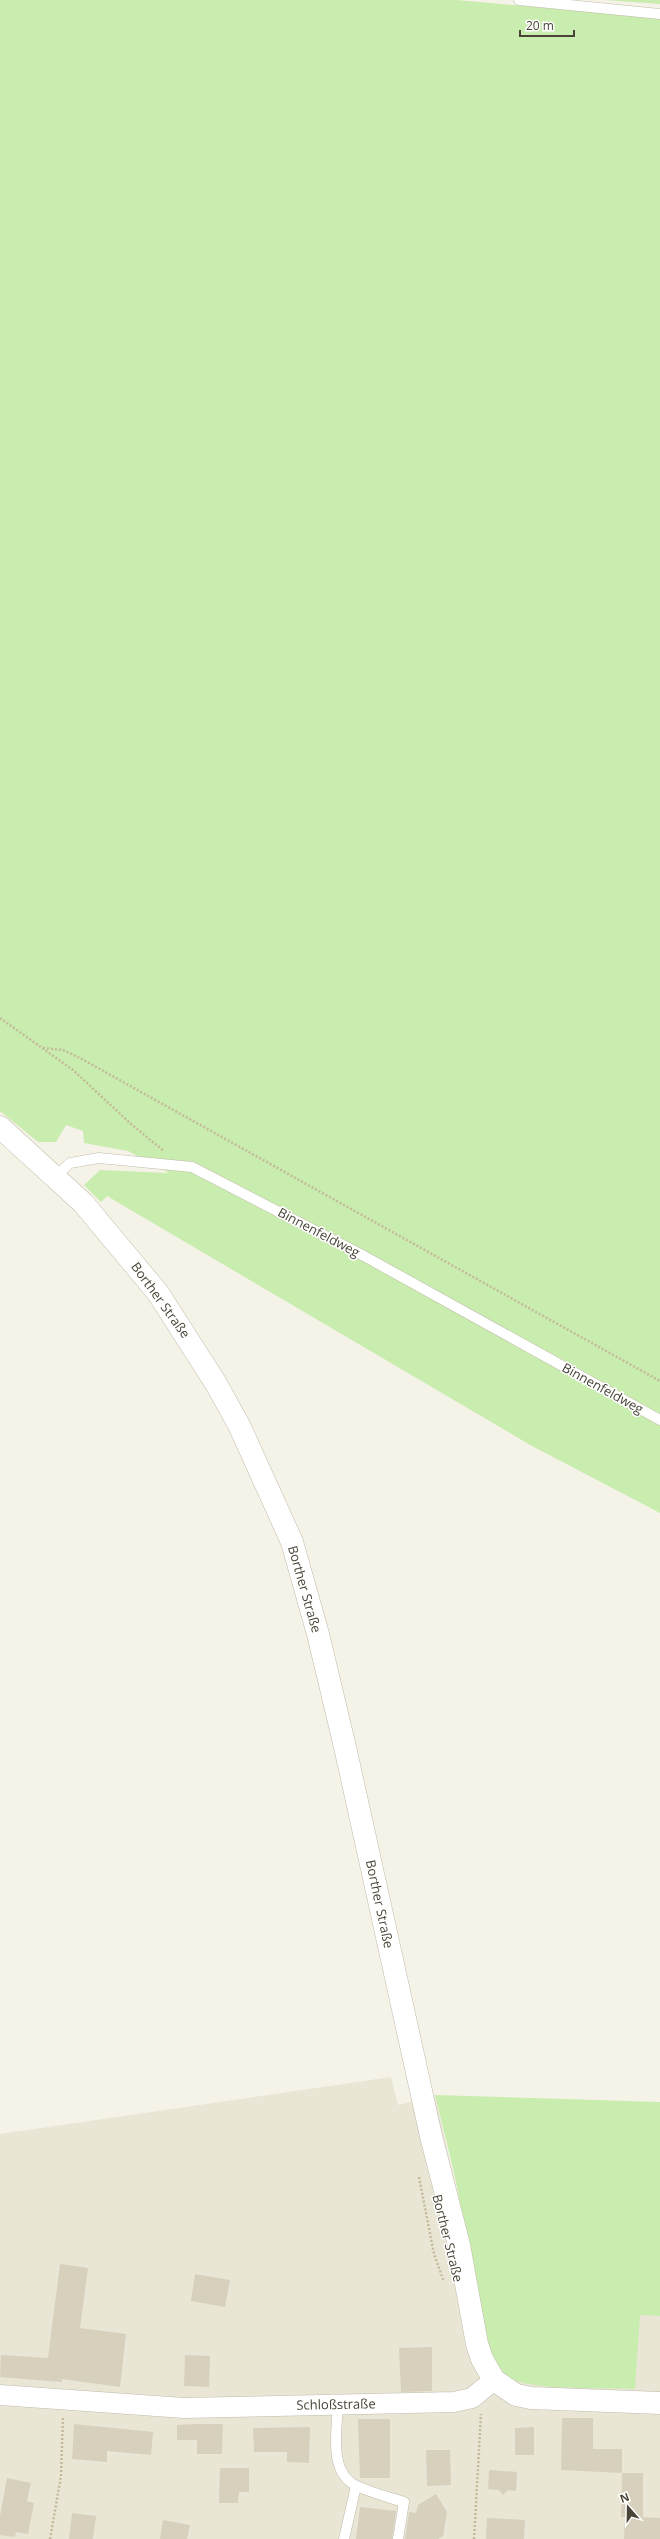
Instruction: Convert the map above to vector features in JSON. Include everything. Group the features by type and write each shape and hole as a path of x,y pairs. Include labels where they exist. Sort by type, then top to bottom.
{"street":[{"name":"Borther Straße","path":"0,1127 56,1176 122,1248 158,1293 190,1339 239,1425 292,1542 318,1634 345,1747 431,2136 459,2245 470,2314 482,2359 494,2380"},
{"name":"Schloßstraße","path":"0,2395 64,2401 184,2408 454,2402 472,2398 494,2380"},
{"path":"494,2380 516,2395 531,2398 660,2403"}],"lane":[{"path":"519,0 660,14"},
{"name":"Binnenfeldweg","path":"56,1176 70,1163 99,1158 173,1163 192,1166 364,1256 660,1420"},
{"path":"338,2404 336,2449 339,2469 356,2486 404,2502 398,2539"},
{"path":"344,2539 356,2486"}],"path":[{"path":"0,1018 73,1070 131,1124 160,1146 173,1163"},
{"path":"43,1048 63,1050 80,1058 660,1381"},
{"path":"419,2172 434,2254 446,2289"},
{"path":"472,2398 481,2416 474,2539"},
{"path":"50,2539 60,2476 64,2401"}],"shaded area":[{"path":"391,2077 398,2105 435,2095 468,2239 640,2314 660,2316 660,2539 0,2539 0,2134"}],"green space":[{"path":"0,0 457,0 660,18 660,1513 532,1446 107,1196 101,1202 84,1185 100,1170 169,1173 128,1151 84,1143 83,1131 66,1125 56,1142 38,1142 0,1111"},
{"path":"605,0 660,0 660,4"},
{"path":"435,2095 660,2102 660,2316 640,2315 635,2389 571,2388 522,2383 512,2379 499,2366 490,2350 453,2168"}],"building":[{"path":"60,2264 88,2268 80,2328 126,2334 120,2387 62,2379 62,2382 0,2377 1,2355 48,2358"},
{"path":"195,2274 230,2280 225,2307 191,2301"},
{"path":"432,2347 432,2391 401,2392 399,2348"},
{"path":"185,2355 210,2356 209,2387 184,2386"},
{"path":"562,2418 593,2418 593,2449 622,2449 622,2473 561,2470"},
{"path":"358,2419 390,2419 390,2478 360,2478"},
{"path":"74,2424 153,2432 151,2455 107,2451 107,2462 72,2459"},
{"path":"223,2424 222,2454 197,2454 197,2440 177,2440 177,2425"},
{"path":"310,2427 309,2463 287,2462 287,2452 254,2452 253,2428"},
{"path":"534,2427 534,2455 515,2455 515,2428"},
{"path":"426,2450 450,2450 451,2485 427,2486"},
{"path":"220,2468 249,2468 249,2492 239,2492 238,2503 219,2503"},
{"path":"489,2470 517,2472 516,2491 508,2490 503,2495 499,2490 488,2489"},
{"path":"622,2473 643,2473 643,2517 660,2518 660,2539 624,2539 625,2517 621,2517"},
{"path":"7,2478 31,2483 27,2501 34,2503 28,2534 16,2532 15,2537 0,2535 0,2516"},
{"path":"436,2494 447,2512 443,2536 438,2539 405,2539 409,2512 416,2513 418,2505"},
{"path":"360,2507 396,2511 392,2539 356,2539"},
{"path":"72,2513 96,2516 93,2539 69,2539"},
{"path":"487,2518 525,2520 524,2539 486,2539"},
{"path":"163,2520 190,2525 187,2539 160,2539"}]}
